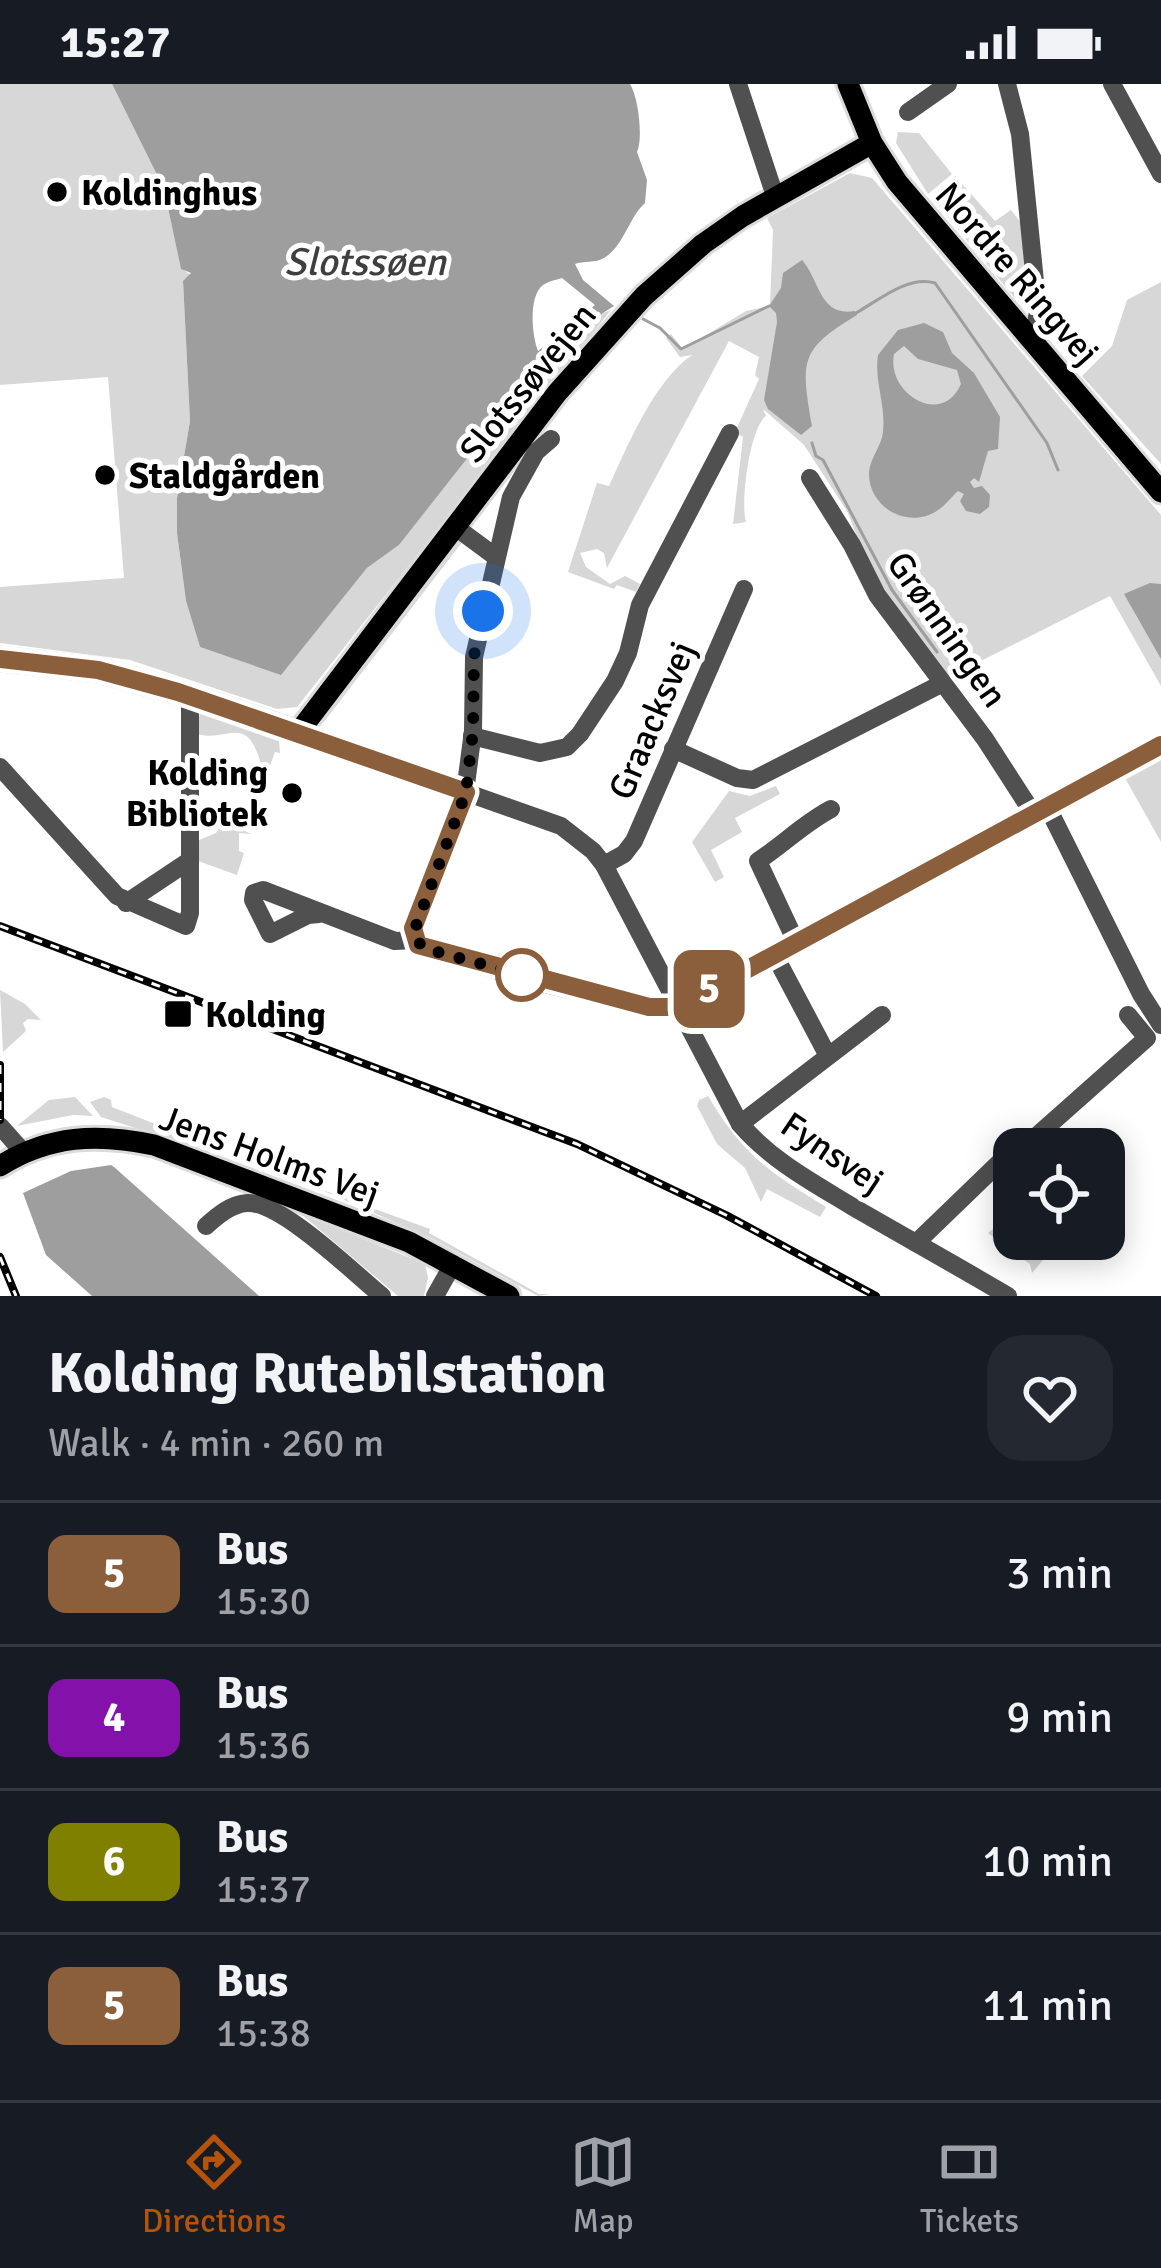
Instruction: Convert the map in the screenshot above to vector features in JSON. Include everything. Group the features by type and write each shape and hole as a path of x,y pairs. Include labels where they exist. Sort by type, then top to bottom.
{"main road":[{"name":"Nordre Ringvej","path":"848,84 872,143 916,207 1161,492"},
{"name":"Slotssøvejen","path":"298,733 557,393 644,296 703,244 775,196 872,143"},
{"path":"0,658 98,670 190,695 298,733"},
{"name":"Jens Holms Vej","path":"0,1166 74,1137 122,1138 154,1145 359,1220 509,1296"}],"street":[{"path":"738,84 775,196"},
{"path":"908,112 948,84"},
{"path":"1112,84 1161,174"},
{"path":"1010,87 1020,134 1038,311 1036,324 1026,334"},
{"path":"472,736 540,753 567,747 580,734 615,681 640,605 730,434"},
{"path":"551,439 518,478 496,557 474,656 466,792 413,928 423,948 649,1007 678,1007 1161,745"},
{"name":"Grønningen","path":"810,478 877,595 1041,812 1161,1025"},
{"path":"454,526 496,557"},
{"name":"Graacksvej","path":"604,865 624,854 634,841 743,589"},
{"path":"673,749 736,778 753,780 943,682"},
{"path":"0,767 126,903 185,926 190,913 190,695"},
{"path":"298,733 561,826 593,850 604,865"},
{"path":"796,942 758,861 794,838 799,826 831,809"},
{"path":"126,903 189,861"},
{"name":"Fynsvej","path":"604,865 740,1124 784,1166 1008,1296"},
{"path":"162,882 190,896"},
{"path":"320,914 270,934 253,899 257,890 395,941 415,940"},
{"path":"774,954 828,1056"},
{"path":"1046,1128 1147,1038 1128,1015"},
{"path":"740,1124 882,1016"},
{"path":"0,1126 24,1153"},
{"path":"916,1243 993,1169"},
{"path":"206,1226 241,1203 259,1204 282,1216 382,1296"},
{"path":"435,1296 453,1264"}],"shaded area":[{"path":"0,84 112,84 164,189 181,268 191,275 183,282 190,421 177,498 177,533 186,601 200,647 281,674 367,568 399,545 540,366 594,316 611,310 297,707 277,709 130,660 0,643 0,587 124,578 108,377 0,385"},
{"path":"898,132 919,133 952,174 928,194 896,143"},
{"path":"850,173 872,178 1161,515 1161,686 1110,596 947,678 890,600 866,559 847,511 804,445 763,409 766,416 755,434 748,466 746,522 733,524 743,437 735,432 759,379 755,375 759,357 729,341 607,568 604,553 597,549 580,553 586,567 610,584 625,576 640,584 636,592 568,572 597,483 609,486 654,398 692,355 680,357 666,338 671,334 683,349 746,311 770,306 773,230 767,218"},
{"path":"955,176 995,221 1011,210 1021,223 1027,292 1014,297 931,197"},
{"path":"1161,282 1161,464 1082,376 1112,346 1127,300"},
{"path":"458,541 463,541 323,723 326,713"},
{"path":"200,711 279,741 280,753 275,752 261,791 255,786 261,764 249,739 235,733 197,734"},
{"path":"1161,757 1161,842 1125,778"},
{"path":"776,786 780,794 735,818 742,832 711,850 724,877 715,882 692,842 729,791 750,796"},
{"path":"224,821 251,834 239,833 239,851 244,853 237,875 198,861 197,841 216,833"},
{"path":"0,990 41,1020 23,1023 26,1031 3,1052"},
{"path":"708,1096 759,1160 826,1207 820,1217 767,1189 761,1202 745,1168 717,1144 697,1106"},
{"path":"75,1097 93,1116 73,1115 17,1126 49,1100"},
{"path":"104,1097 112,1107 191,1138 200,1131 204,1134 197,1148 101,1117 90,1102"},
{"path":"317,1188 430,1229 429,1233 539,1294 550,1294 538,1296 431,1238"},
{"path":"300,1213 425,1264 424,1296 398,1296"},
{"path":"1024,1260 1043,1260 1032,1273"}],"water":[{"name":"Slotssøen","path":"112,84 630,84 636,99 637,152 647,180 645,203 611,253 601,260 575,264 583,280 614,306 579,328 540,366 399,545 367,568 281,675 200,647 186,601 177,498 190,421 183,281 191,273 181,269 164,189","holes":["562,278 595,305 538,351 533,307 543,285"]},
{"path":"802,260 827,303 857,315 814,348 806,371 812,426 801,435 768,409 764,400 777,322 769,306 781,288 783,273"},
{"path":"924,323 943,332 952,353 974,373 1000,417 998,449 988,451 979,482 974,478 970,482 990,495 989,507 980,514 966,511 960,501 964,494 958,491 927,516 904,517 884,506 871,487 870,469 883,431 878,355 898,330","holes":["904,346 918,359 957,370 961,384 952,397 929,404 907,392 898,381 894,354"]},
{"path":"1150,583 1161,584 1161,659 1124,594"},
{"path":"111,1165 259,1296 92,1296 46,1255 23,1193 71,1171"}],"waterway":[{"path":"856,313 904,286 935,283 1047,443 1058,470"},
{"path":"643,319 681,349 769,306"},
{"path":"812,443 892,590 937,652"}],"railway":[{"path":"0,926 577,1144 726,1215 876,1296"},
{"path":"0,1065 0,1120"},
{"path":"0,1257 16,1296"}],"bus line":[{"name":"5","path":"0,659 98,670 178,692 466,792 413,928 418,945 649,1007 678,1007 1161,745"}],"place":[{"name":"Koldinghus","path":"57,192"},
{"name":"Staldgården","path":"105,475"},
{"name":"Kolding Bibliotek","path":"292,793"},
{"name":"Kolding","path":"178,1014"}],"route":[{"path":"483,611 474,656 466,792 413,934 423,948 522,975"}]}
